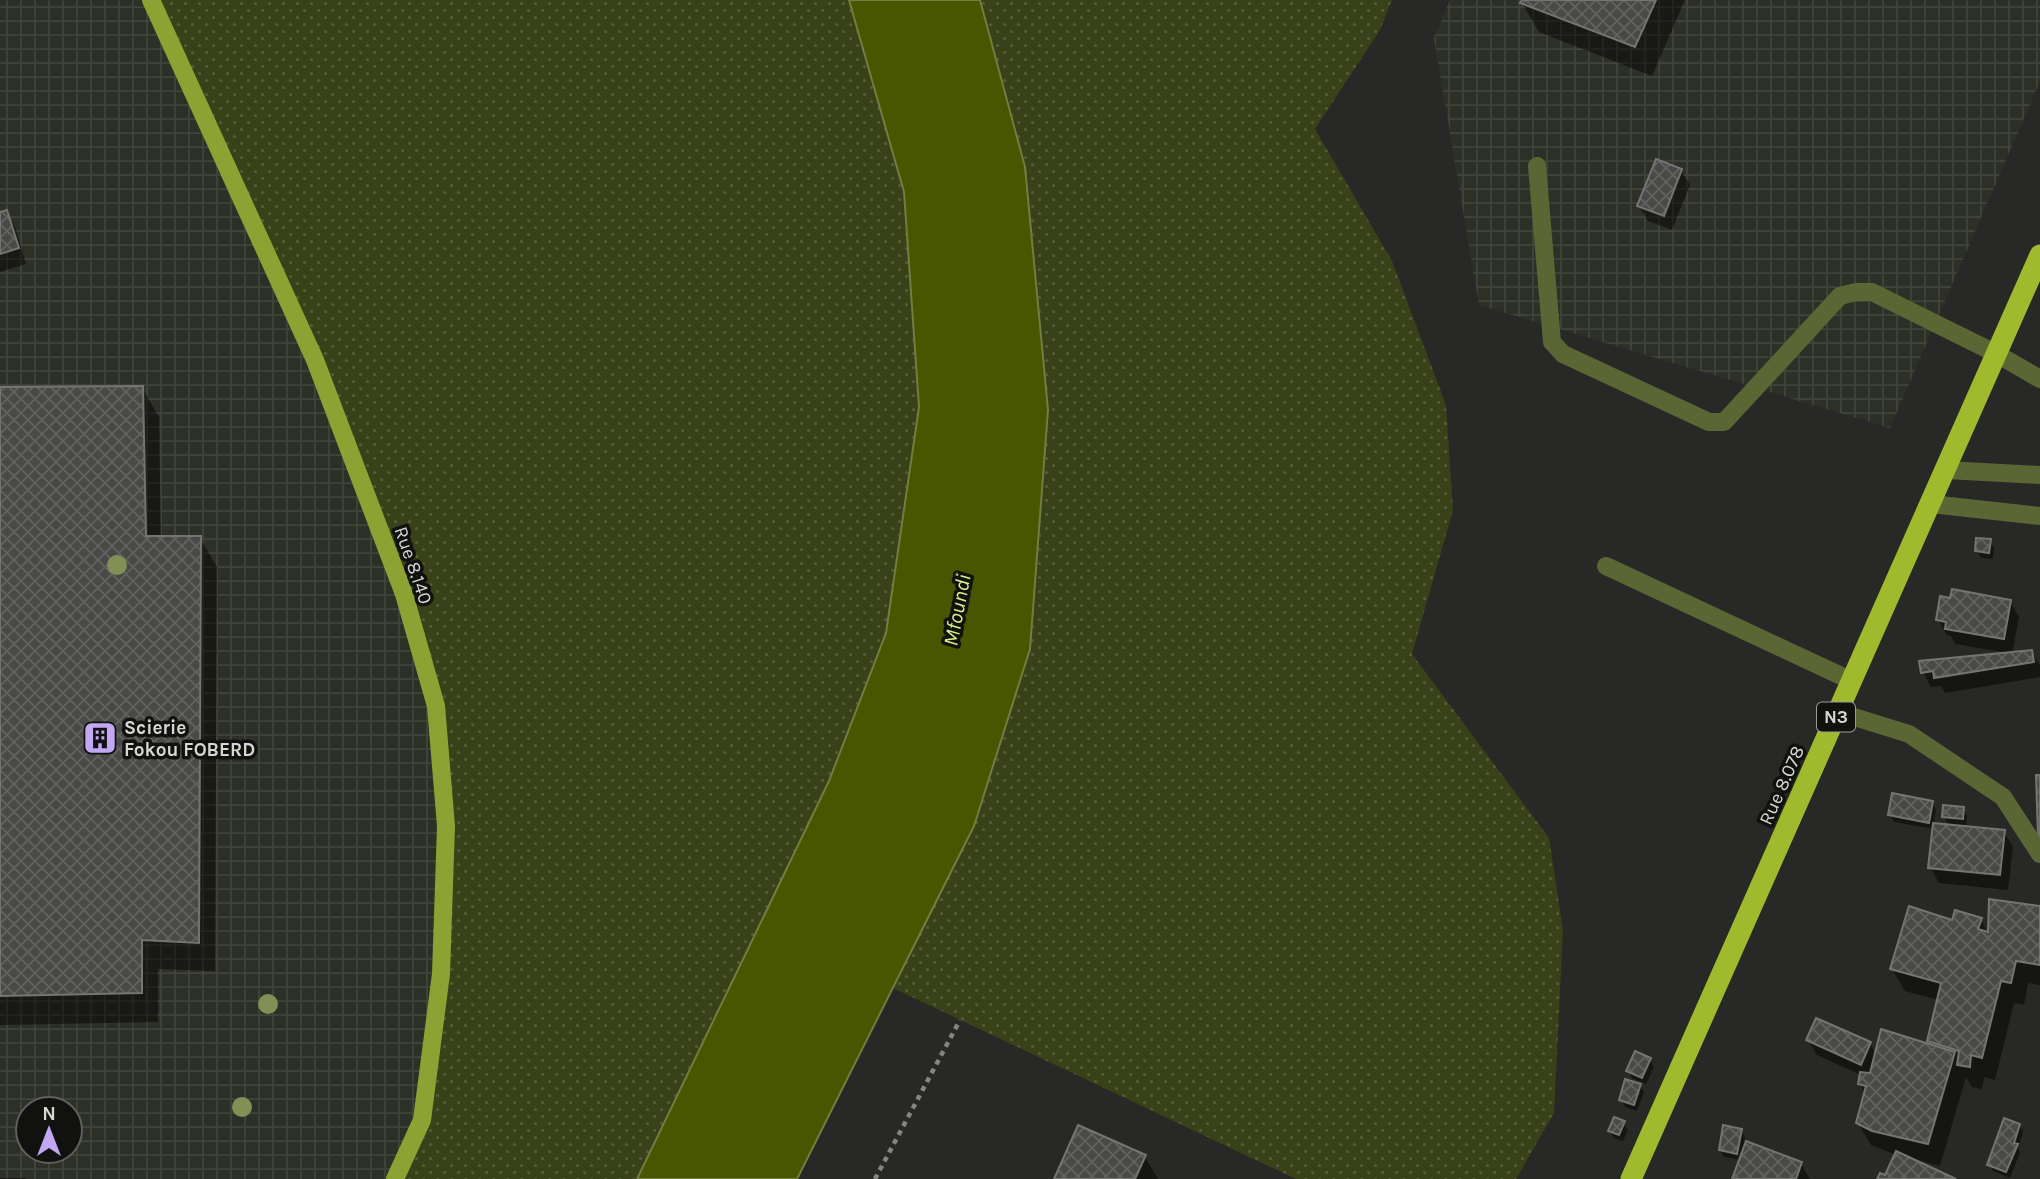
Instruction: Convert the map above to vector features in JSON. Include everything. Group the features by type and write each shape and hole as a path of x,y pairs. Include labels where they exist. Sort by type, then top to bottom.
{"highway":[{"name":"Rue 8.078","path":"1631,1179 2040,255"}],"main road":[{"name":"Rue 8.140","path":"151,0 315,360 404,594 436,706 446,826 441,974 422,1120 395,1179"}],"street":[{"path":"1537,166 1552,342 1563,354 1709,422 1724,422 1840,296 1856,292 1872,292 1997,354 2040,379"},
{"path":"1946,470 2040,475"},
{"path":"1931,504 2040,516"},
{"path":"1606,566 1852,681"},
{"path":"1838,712 1909,734 2003,797 2040,854"}],"path":[{"path":"875,1179 960,1020"}],"shaded area":[{"path":"0,0 152,0 315,360 436,706 446,826 422,1120 395,1179 0,1179"},
{"path":"151,0 849,0 852,5 904,192 919,407 886,633 829,781 637,1179 395,1179 422,1120 441,974 436,706 356,465"},
{"path":"980,0 1392,0 1380,30 1315,129 1392,261 1446,405 1453,510 1412,654 1549,838 1563,930 1554,1113 1516,1179 1296,1179 893,988 974,826 1030,649 1048,410 1025,167"},
{"path":"1450,0 2040,0 2040,81 1890,428 1479,305 1434,38"}],"water":[{"name":"Mfoundi","path":"849,0 980,0 1025,167 1048,410 1030,649 974,826 797,1179 637,1179 829,781 886,633 919,407 904,192"}],"building":[{"path":"1522,0 1656,0 1635,47 1520,3"},
{"path":"1656,159 1682,169 1664,216 1637,206"},
{"path":"7,210 19,248 0,254 0,212"},
{"name":"Scierie Fokou FOBERD","path":"143,386 146,536 201,536 199,943 142,940 142,993 0,996 0,387"},
{"path":"1976,538 1991,539 1989,553 1975,551"},
{"path":"1952,589 2011,600 2004,639 1945,629 1946,622 1936,620 1940,596 1950,598"},
{"path":"2032,650 2034,662 1934,678 1933,671 1921,673 1919,661"},
{"path":"2036,775 2040,775 2040,837 2038,837"},
{"path":"1892,793 1933,801 1929,823 1888,815"},
{"path":"1943,805 1964,807 1963,819 1942,817"},
{"path":"1933,823 2005,830 2000,875 1928,868"},
{"path":"1989,899 2040,906 2040,965 2016,961 2011,983 2001,981 1982,1058 1971,1055 1970,1067 1957,1065 1959,1051 1927,1041 1941,983 1890,969 1909,906 1952,920 1955,910 1982,918 1978,929 1988,932"},
{"path":"1816,1018 1871,1042 1861,1065 1806,1040"},
{"path":"1881,1029 1955,1052 1928,1144 1872,1131 1856,1123 1866,1086 1858,1084 1860,1072 1870,1073"},
{"path":"1635,1051 1651,1058 1642,1078 1626,1071"},
{"path":"1625,1079 1641,1084 1634,1105 1619,1100"},
{"path":"1614,1117 1625,1121 1619,1135 1608,1131"},
{"path":"2004,1118 2020,1124 2014,1143 2018,1144 2006,1172 1987,1165"},
{"path":"1078,1125 1146,1155 1135,1179 1054,1179"},
{"path":"1723,1125 1742,1129 1737,1154 1719,1150"},
{"path":"1746,1141 1802,1162 1796,1179 1732,1179"},
{"path":"1896,1151 1956,1179 1877,1179 1880,1173 1885,1175"}],"place":[{"name":"Scierie Fokou FOBERD","path":"100,738"}]}
